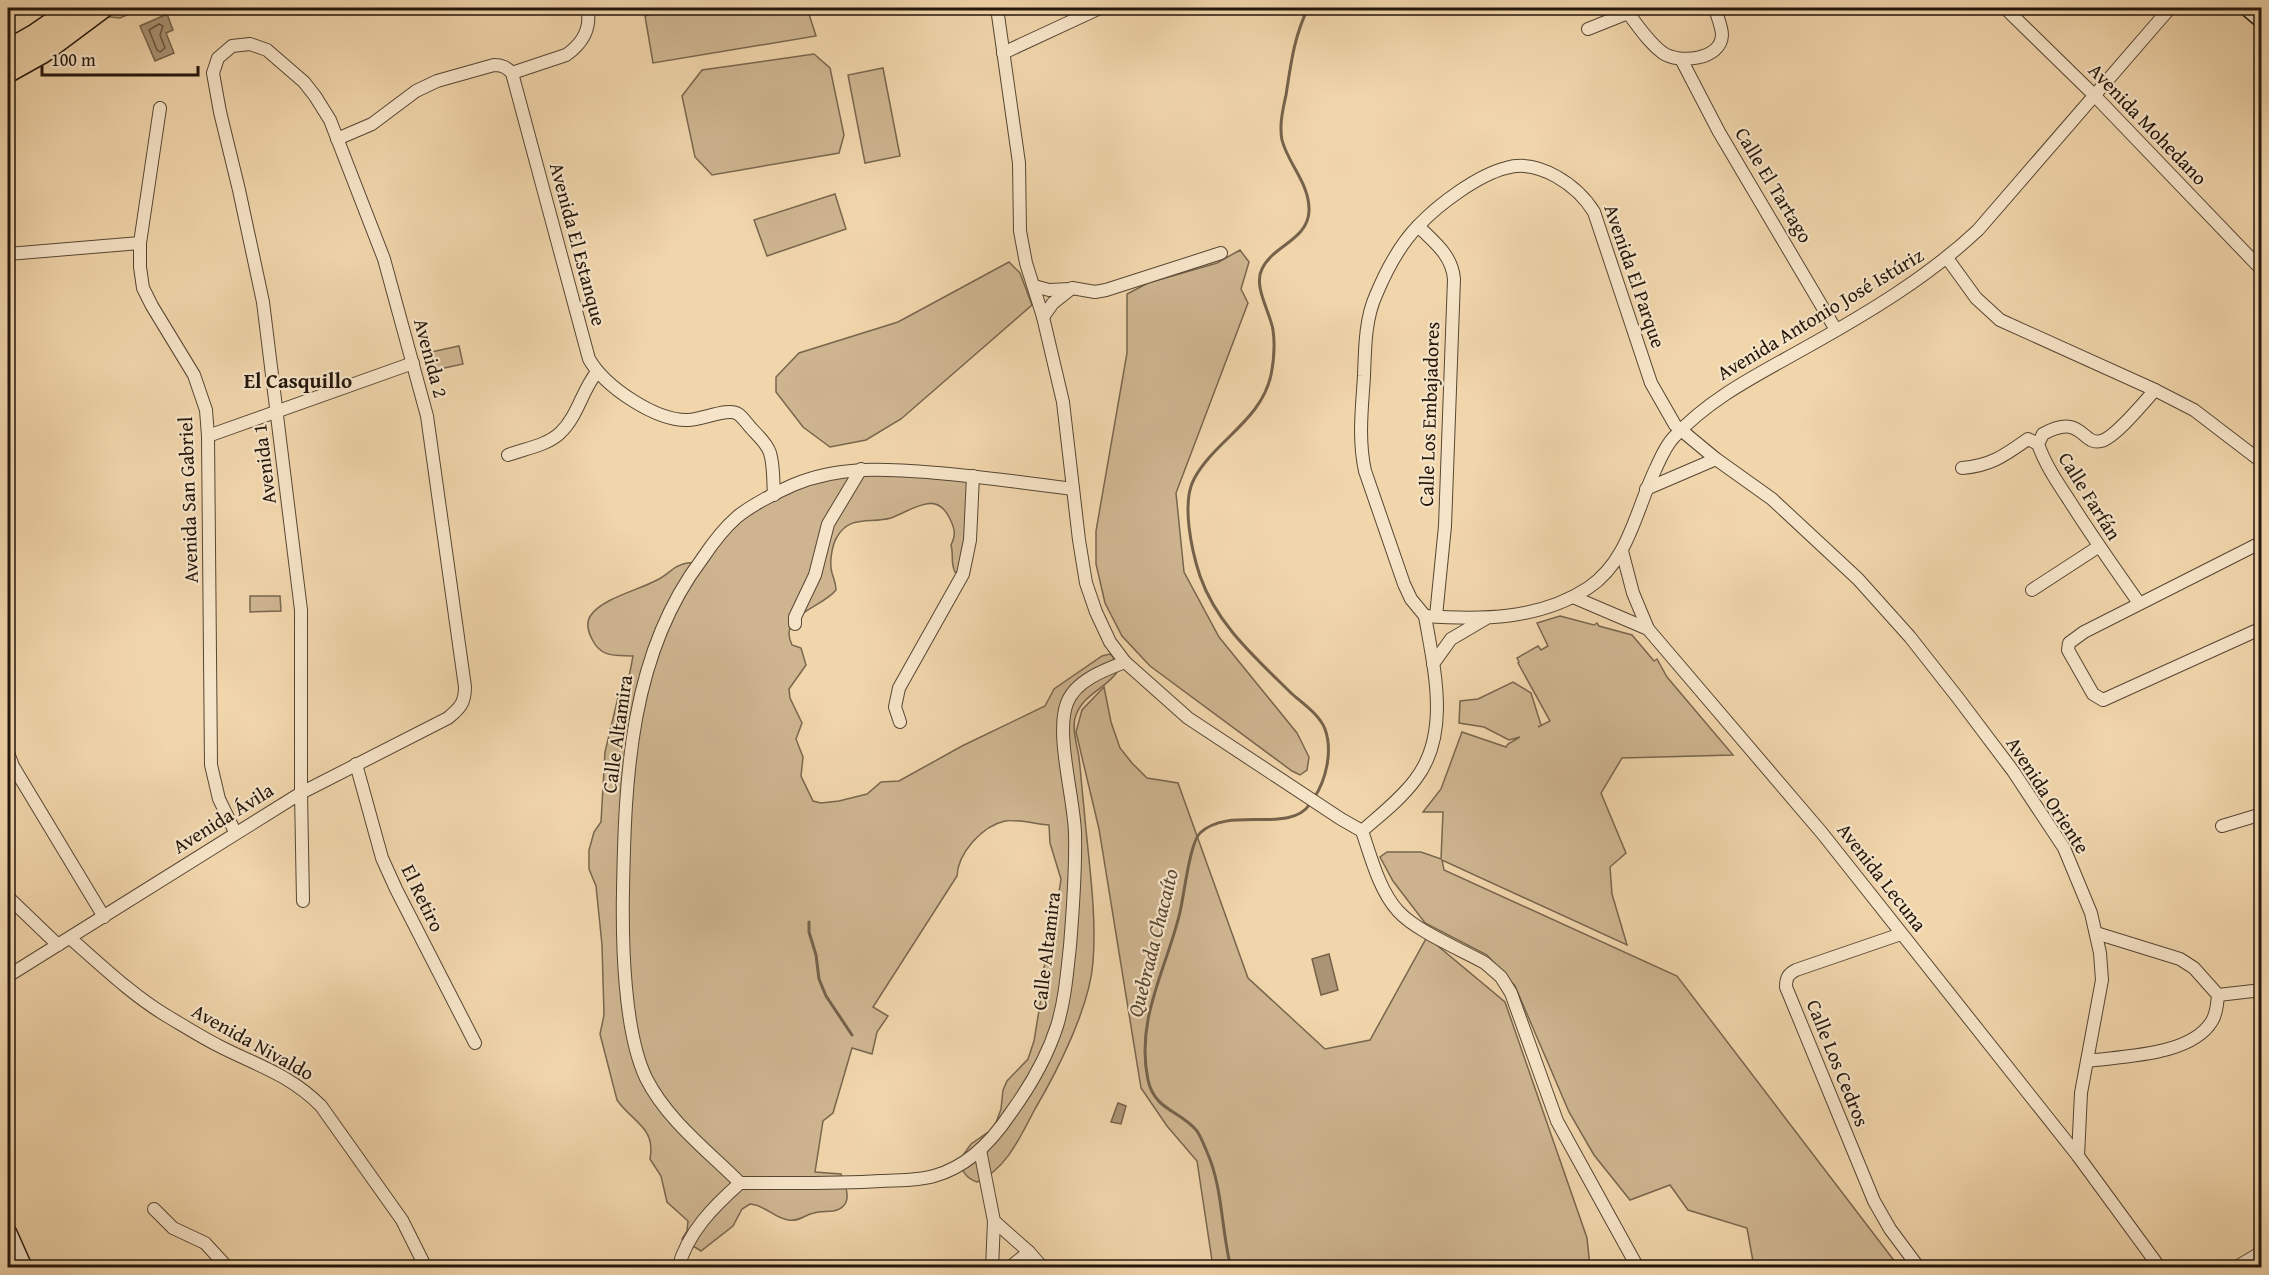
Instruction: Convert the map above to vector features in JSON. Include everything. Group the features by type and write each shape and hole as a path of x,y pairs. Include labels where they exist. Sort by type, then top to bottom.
{"highway":[{"path":"8,51 75,8"},
{"path":"8,71 42,52 101,8"}],"street":[{"path":"337,139 372,124 416,91 437,81 494,65 501,65 512,73 566,55 573,50 588,29 587,8"},
{"path":"1003,53 1100,8"},
{"path":"1588,29 1627,10 1664,54 1693,60 1707,54 1717,46 1722,36 1715,8"},
{"name":"Avenida Mohedano","path":"2005,8 2094,95 2262,270"},
{"name":"Avenida Antonio José Istúriz","path":"1431,616 1487,618 1528,613 1573,597 1604,575 1622,551 1646,489 1668,446 1680,431 1734,388 1836,330 1947,258 1978,230 2170,8"},
{"path":"2247,8 2262,20"},
{"path":"1000,11 1003,53 1019,163 1020,231 1026,262 1043,317 1064,402 1086,583 1110,642 1125,662 1188,718 1362,831 1373,864 1397,910 1408,920 1485,963 1506,984 1515,1003 1557,1121 1638,1268"},
{"name":"Avenida 1","path":"274,56 259,46 250,44 232,46 218,58 213,73 219,112 239,190 262,302 301,610 303,901"},
{"name":"Avenida 2","path":"274,56 304,82 330,120 384,259 427,416 465,687 464,702"},
{"name":"Calle El Tartago","path":"1681,59 1719,132 1836,330"},
{"name":"Avenida El Estanque","path":"512,73 589,359 597,372 625,395 656,413 673,419 688,420 729,412 738,414 766,445 771,454 774,495"},
{"name":"Avenida San Gabriel","path":"160,108 140,243 143,288 194,375 206,410 211,765 219,799 235,832"},
{"name":"Avenida El Parque","path":"1431,616 1417,608 1404,584 1365,471 1360,433 1366,332 1375,297 1389,269 1418,226 1459,191 1506,167 1526,166 1543,170 1588,202 1599,225 1651,383 1680,431"},
{"name":"Calle Los Embajadores","path":"1418,226 1445,254 1453,269 1454,279 1444,526 1431,616"},
{"path":"8,254 140,243"},
{"path":"1034,285 1049,290 1072,288 1095,292 1221,254"},
{"path":"1947,258 1976,298 2000,320 2194,410 2262,462"},
{"path":"1043,317 1053,303 1072,288"},
{"path":"208,436 413,363"},
{"path":"508,455 560,433 572,417 590,380 597,372"},
{"name":"Calle Farfán","path":"2139,603 2098,547 2042,457 2038,444 2043,434 2069,425 2096,441 2102,441 2119,428 2155,390"},
{"name":"Avenida Oriente","path":"1680,431 1773,499 1858,579 1910,637 2013,771 2064,848 2091,913 2100,953 2102,980 2081,1093 2078,1156"},
{"path":"1962,468 1980,467 1996,461 2028,439 2038,444"},
{"path":"1646,489 1716,459"},
{"path":"795,624 795,617 815,575 828,524 861,469"},
{"name":"Calle Altamira","path":"1073,489 974,476 861,469 818,477 794,485 738,516 715,541 684,582 665,620 647,668 634,722 626,824 623,930 629,1004 635,1046 647,1079 672,1116 740,1183 854,1183 933,1176 957,1167 980,1150 1000,1129 1022,1098 1041,1062 1056,1027 1066,988 1073,912 1075,831 1062,724 1067,701 1082,684 1098,673 1125,662"},
{"path":"900,722 895,707 899,688 963,574 970,540 974,476"},
{"path":"2262,542 2084,632 2069,643 2068,650 2097,698 2103,700 2262,627"},
{"path":"2032,590 2098,547"},
{"name":"Avenida Lecuna","path":"1622,551 1633,593 1648,628 1822,833 2078,1156"},
{"name":"Avenida Lecuna","path":"1573,597 1648,628"},
{"path":"1362,831 1410,787 1432,749 1437,721 1431,616"},
{"name":"Avenida Antonio José Istúriz","path":"1433,664 1451,639 1487,618"},
{"name":"Avenida Ávila","path":"8,976 235,832 301,793 448,718 464,702"},
{"path":"8,753 19,776 104,917"},
{"name":"El Retiro","path":"356,764 382,858 475,1043"},
{"path":"2222,826 2262,814"},
{"path":"8,897 58,945"},
{"name":"Calle Los Cedros","path":"1901,933 1789,973 1786,987 1874,1202 1890,1229 1919,1268"},
{"path":"2087,1061 2158,1051 2189,1043 2211,1023 2217,1009 2218,994 2194,968 2180,959 2096,933"},
{"name":"Avenida Nivaldo","path":"70,938 135,993 164,1014 219,1046 274,1071 308,1094 321,1106 402,1220 426,1268"},
{"path":"2218,994 2262,990"},
{"path":"980,1150 988,1181 994,1221 992,1268"},
{"path":"2078,1156 2160,1268"},
{"path":"678,1268 683,1248 702,1221 740,1183"},
{"path":"154,1209 173,1228 205,1243 228,1268"},
{"path":"994,1221 1029,1252 1043,1268"},
{"path":"8,1232 24,1268"},
{"path":"1009,1268 1029,1252"},
{"path":"2235,1268 2262,1252"}],"shaded area":[{"path":"118,8 143,8 120,18 109,17"},
{"path":"671,8 807,8 816,36 653,63 645,16"},
{"path":"814,54 830,68 844,135 839,153 712,175 695,157 682,96 702,70"},
{"path":"883,68 900,156 865,163 848,75"},
{"path":"835,194 846,229 767,256 754,220"},
{"path":"1240,250 1249,262 1241,289 1248,303 1176,493 1184,572 1219,637 1297,733 1309,757 1307,770 1300,775 1150,666 1122,636 1105,603 1096,564 1096,531 1127,353 1127,294 1148,283 1217,263"},
{"path":"1009,262 1020,273 1032,305 901,419 866,440 830,447 803,427 776,392 776,377 799,353 898,322"},
{"path":"459,346 463,364 435,370 431,352"},
{"path":"836,472 973,476 963,574 955,572 952,562 951,545 954,529 944,510 938,505 924,504 891,518 855,522 842,530 834,545 831,569 836,590 803,613 791,626 789,635 792,645 801,648 806,665 789,689 790,698 802,723 796,739 803,757 801,776 813,801 821,803 839,801 867,794 881,782 899,781 962,746 1045,706 1054,689 1102,656 1110,654 1117,672 1107,683 1088,697 1078,710 1074,723 1093,904 1094,943 1091,979 1072,1037 1012,1150 997,1169 988,1176 977,1182 970,1178 963,1170 961,1158 971,1144 994,1128 1007,1081 1028,1059 1034,1041 1042,992 1042,973 1051,946 1061,879 1050,843 1049,825 1005,821 988,828 967,850 958,867 957,876 873,1007 888,1016 877,1032 872,1054 852,1048 833,1113 823,1121 815,1172 841,1174 847,1191 844,1206 833,1211 816,1212 792,1220 783,1219 750,1204 742,1209 733,1226 701,1251 682,1239 687,1231 688,1221 667,1202 661,1176 650,1159 651,1148 646,1132 617,1100 600,1034 604,1015 602,945 596,886 589,869 589,850 594,832 601,822 605,752 619,693 626,693 633,656 615,655 601,650 593,641 588,621 591,615 604,604 660,579 678,566 694,563 738,516"},
{"path":"250,596 280,596 281,611 250,612"},
{"path":"1560,616 1594,625 1597,623 1599,626 1632,635 1654,661 1657,659 1667,677 1733,755 1622,758 1601,793 1626,853 1610,867 1612,894 1627,945 1442,860 1444,870 1677,976 1899,1267 1754,1267 1747,1228 1688,1210 1670,1185 1630,1200 1594,1155 1569,1112 1515,986 1487,955 1425,923 1393,881 1380,857 1387,852 1421,852 1441,859 1443,812 1423,812 1441,789 1462,732 1506,747 1520,737 1509,740 1484,727 1459,723 1460,701 1478,699 1513,682 1531,693 1541,725 1538,727 1550,721 1517,658 1538,646 1541,650 1548,646 1537,623"},
{"path":"1104,687 1111,722 1120,748 1147,778 1178,783 1248,978 1325,1049 1370,1040 1427,937 1505,1002 1587,1238 1590,1267 1213,1267 1197,1161 1167,1126 1141,1088 1099,829 1076,732 1082,710"}],"water":[{"path":"167,14 173,30 166,33 174,53 155,61 140,26"},
{"path":"1329,954 1338,990 1321,995 1312,959"},
{"path":"1118,1103 1126,1106 1121,1124 1111,1122"}],"waterway":[{"name":"Quebrada Chacaíto","path":"1308,8 1299,29 1294,50 1281,129 1285,149 1306,192 1309,211 1303,229 1273,254 1262,269 1260,276 1261,291 1274,335 1271,375 1258,405 1213,453 1194,479 1190,489 1188,514 1197,566 1207,594 1216,610 1251,654 1315,714 1325,729 1328,747 1327,765 1322,783 1314,798"},
{"name":"Quebrada Chacaíto","path":"1231,1268 1216,1180 1202,1141 1197,1131 1162,1104 1151,1090 1145,1058 1149,1015 1180,912 1196,838 1212,825 1227,821 1288,818 1300,813 1310,804"},
{"path":"809,922 819,979 826,996 852,1035"}],"district":[{"name":"El Casquillo","path":"298,381"}]}
